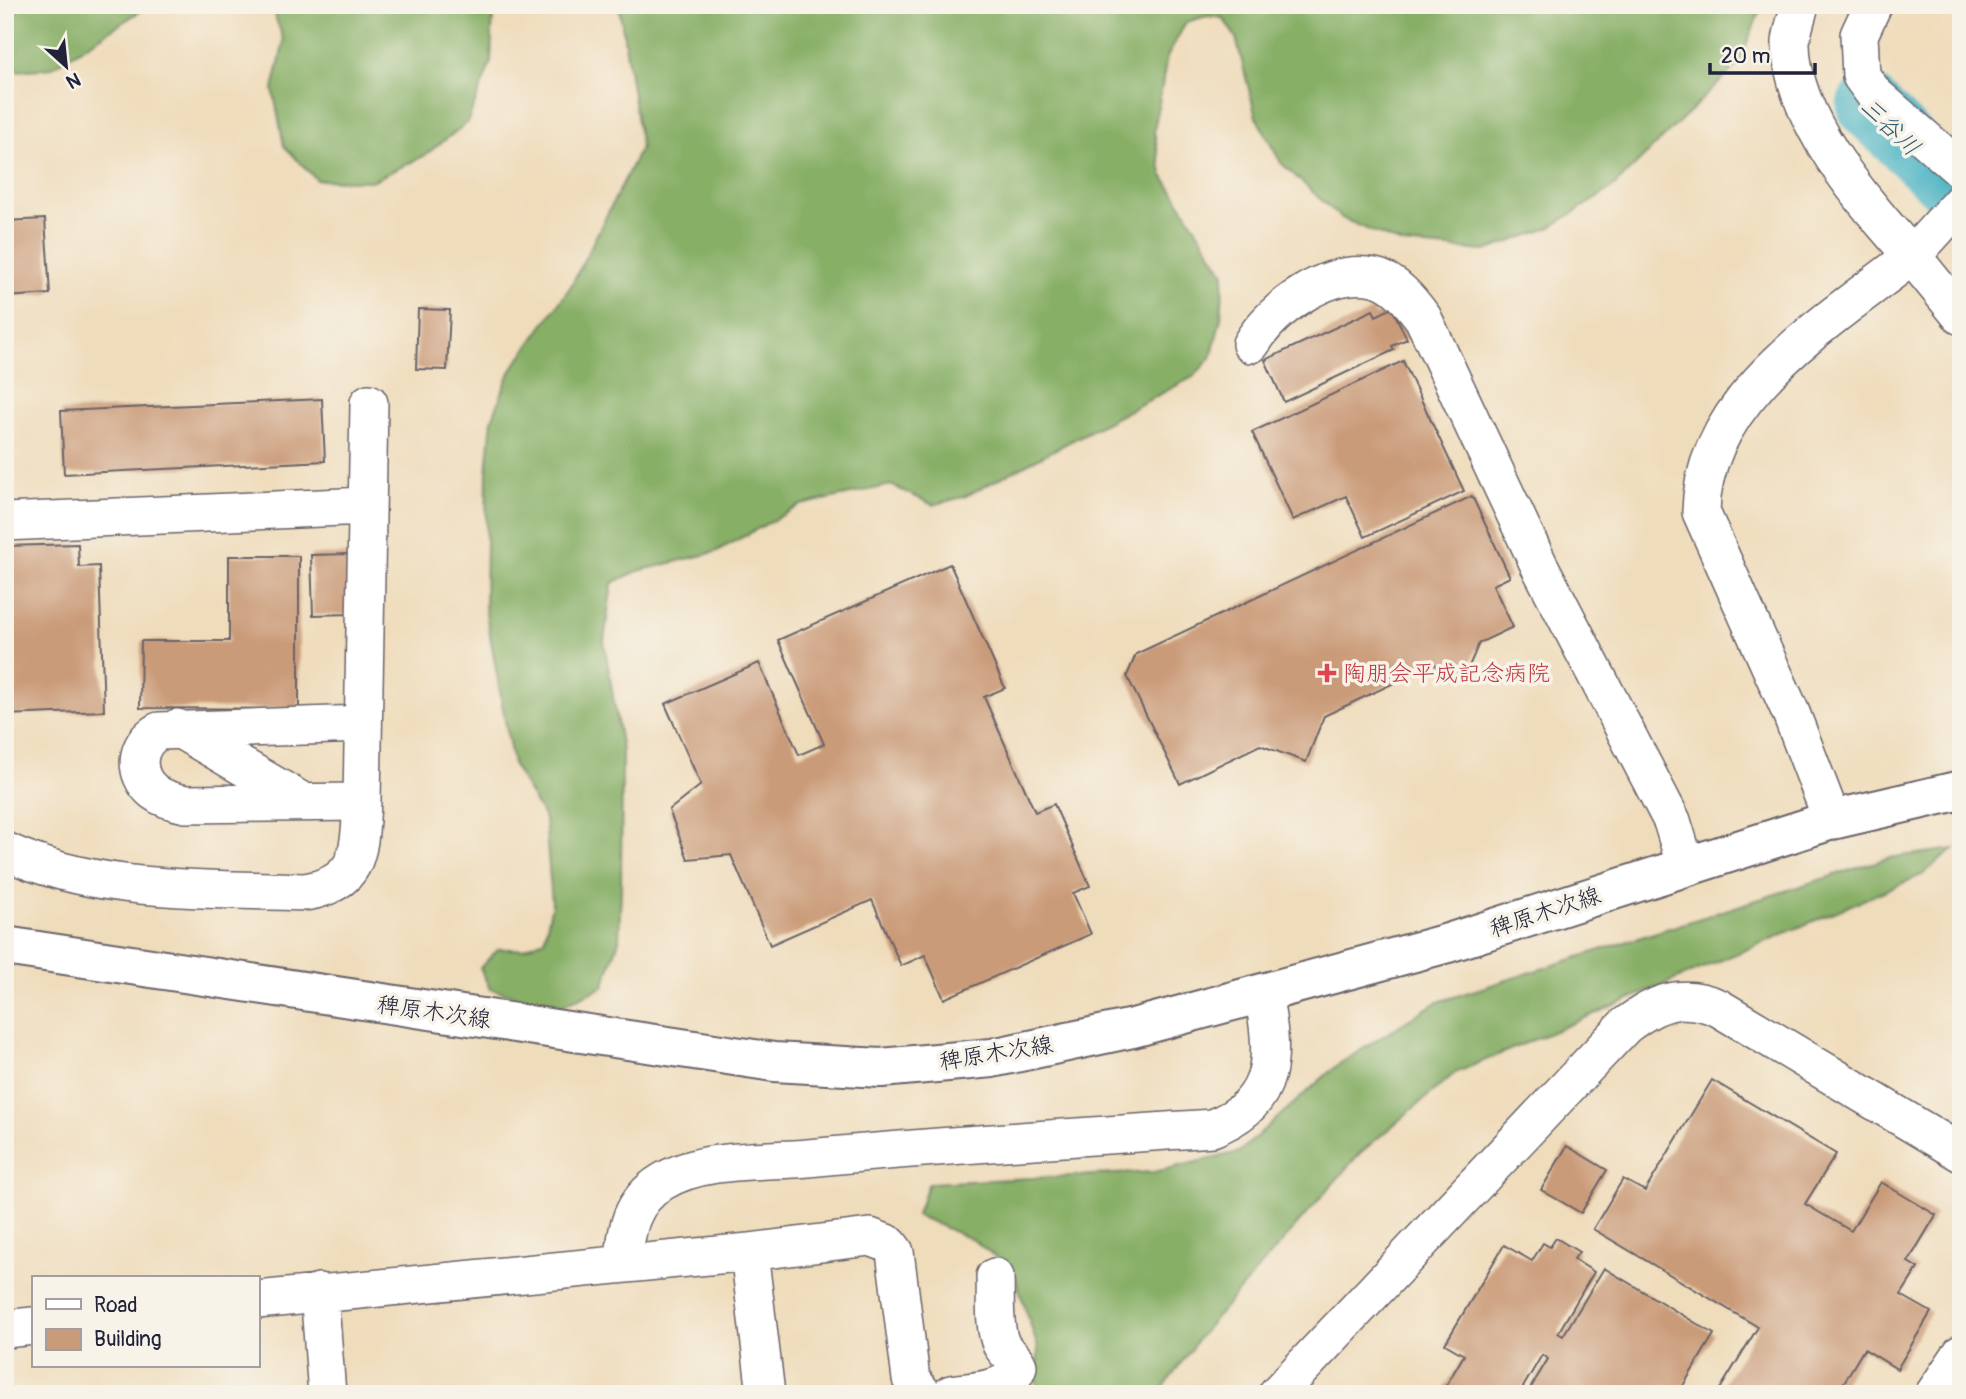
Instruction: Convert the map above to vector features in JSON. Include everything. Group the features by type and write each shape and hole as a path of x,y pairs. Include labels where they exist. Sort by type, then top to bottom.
{"main road":[{"name":"稗原木次線","path":"5,946 774,1062 881,1068 992,1058 1133,1028 1448,943 1832,820 1961,790"}],"street":[{"path":"1800,5 1791,42 1797,82 1831,156 1961,316"},
{"path":"1873,5 1859,35 1861,76 1875,95 1961,170"},
{"path":"1832,820 1791,713 1705,526 1701,492 1714,447 1751,391 1812,335 1912,256 1956,207"},
{"path":"1251,344 1260,329 1278,312 1316,287 1340,279 1375,277 1407,297 1423,318 1539,565 1672,821 1686,867"},
{"path":"5,851 50,867 124,884 305,892 326,888 347,875 354,865 360,844 362,802 369,403"},
{"path":"5,522 366,506"},
{"path":"362,802 186,804 157,794 142,775 139,752 150,736 177,729 363,724"},
{"path":"177,729 304,803"},
{"path":"624,1265 625,1232 639,1203 662,1182 696,1168 883,1151 1212,1128 1237,1118 1255,1100 1269,1072 1271,1038 1263,993"},
{"path":"1277,1394 1625,1026 1662,1002 1683,998 1700,1000 1719,1008 1961,1153"},
{"path":"259,1300 318,1292 624,1265 870,1237 889,1244 898,1262 911,1379 923,1394"},
{"path":"748,1252 766,1394"},
{"path":"951,1394 1002,1385 1016,1373 1018,1366 1015,1358 1003,1349 999,1339 995,1277"},
{"path":"318,1292 327,1394"},
{"path":"5,1329 32,1326"},
{"path":"1934,1394 1961,1354"}],"green space":[{"path":"5,5 150,5 51,68 5,72"},
{"path":"271,5 493,5 491,62 467,123 424,156 372,181 317,180 284,146 273,89 284,41"},
{"path":"619,5 1762,5 1740,62 1611,189 1549,228 1485,251 1402,244 1341,218 1281,163 1256,117 1236,38 1223,18 1207,16 1186,22 1167,57 1154,131 1162,174 1224,273 1221,318 1211,358 1193,377 966,496 933,505 891,485 801,505 715,552 638,571 612,583 604,641 622,751 619,940 603,987 559,1007 490,989 480,968 498,949 523,949 544,940 552,904 545,819 513,765 485,607 487,471 492,420 510,372 571,286 641,147"},
{"path":"1954,849 1922,875 1455,1073 1359,1154 1203,1332 1159,1394 1036,1394 1038,1348 1013,1270 973,1240 916,1215 929,1183 1154,1172 1239,1152 1336,1066 1435,1003 1888,858"}],"building":[{"path":"45,219 50,294 5,297 5,221"},
{"path":"1392,308 1407,339 1392,346 1394,350 1284,402 1265,360 1373,310 1376,316"},
{"path":"418,309 450,310 447,370 416,369"},
{"path":"1403,361 1464,491 1365,537 1346,496 1293,520 1252,432"},
{"path":"322,399 325,461 64,474 61,411"},
{"path":"1472,496 1510,577 1493,585 1513,627 1479,643 1464,678 1434,664 1324,716 1306,762 1260,745 1180,784 1127,676 1136,654"},
{"path":"78,544 79,567 99,566 104,711 5,715 5,546"},
{"path":"350,554 351,614 313,615 311,555"},
{"path":"229,556 299,556 299,709 140,708 141,641 229,641"},
{"path":"950,564 1005,688 984,697 1035,812 1054,804 1090,886 1073,893 1091,934 944,999 925,955 901,966 872,900 770,945 731,855 688,859 669,810 701,785 665,704 759,663 799,755 824,744 778,640"},
{"path":"1712,1080 1836,1154 1805,1204 1851,1231 1881,1182 1936,1215 1908,1262 1918,1268 1901,1295 1931,1312 1897,1369 1864,1349 1837,1394 1717,1394 1758,1327 1593,1229 1623,1179 1645,1191"},
{"path":"1567,1146 1607,1170 1581,1213 1541,1190"},
{"path":"1556,1238 1579,1252 1574,1259 1594,1272 1558,1333 1563,1336 1604,1268 1714,1334 1678,1394 1527,1394 1548,1359 1542,1355 1519,1394 1441,1394 1464,1355 1445,1344 1504,1245 1532,1261 1543,1243 1550,1247"}],"waterway":[{"name":"三谷川","path":"1868,106 1961,196"}],"place":[{"name":"陶朋会平成記念病院","path":"1327,673"}]}
